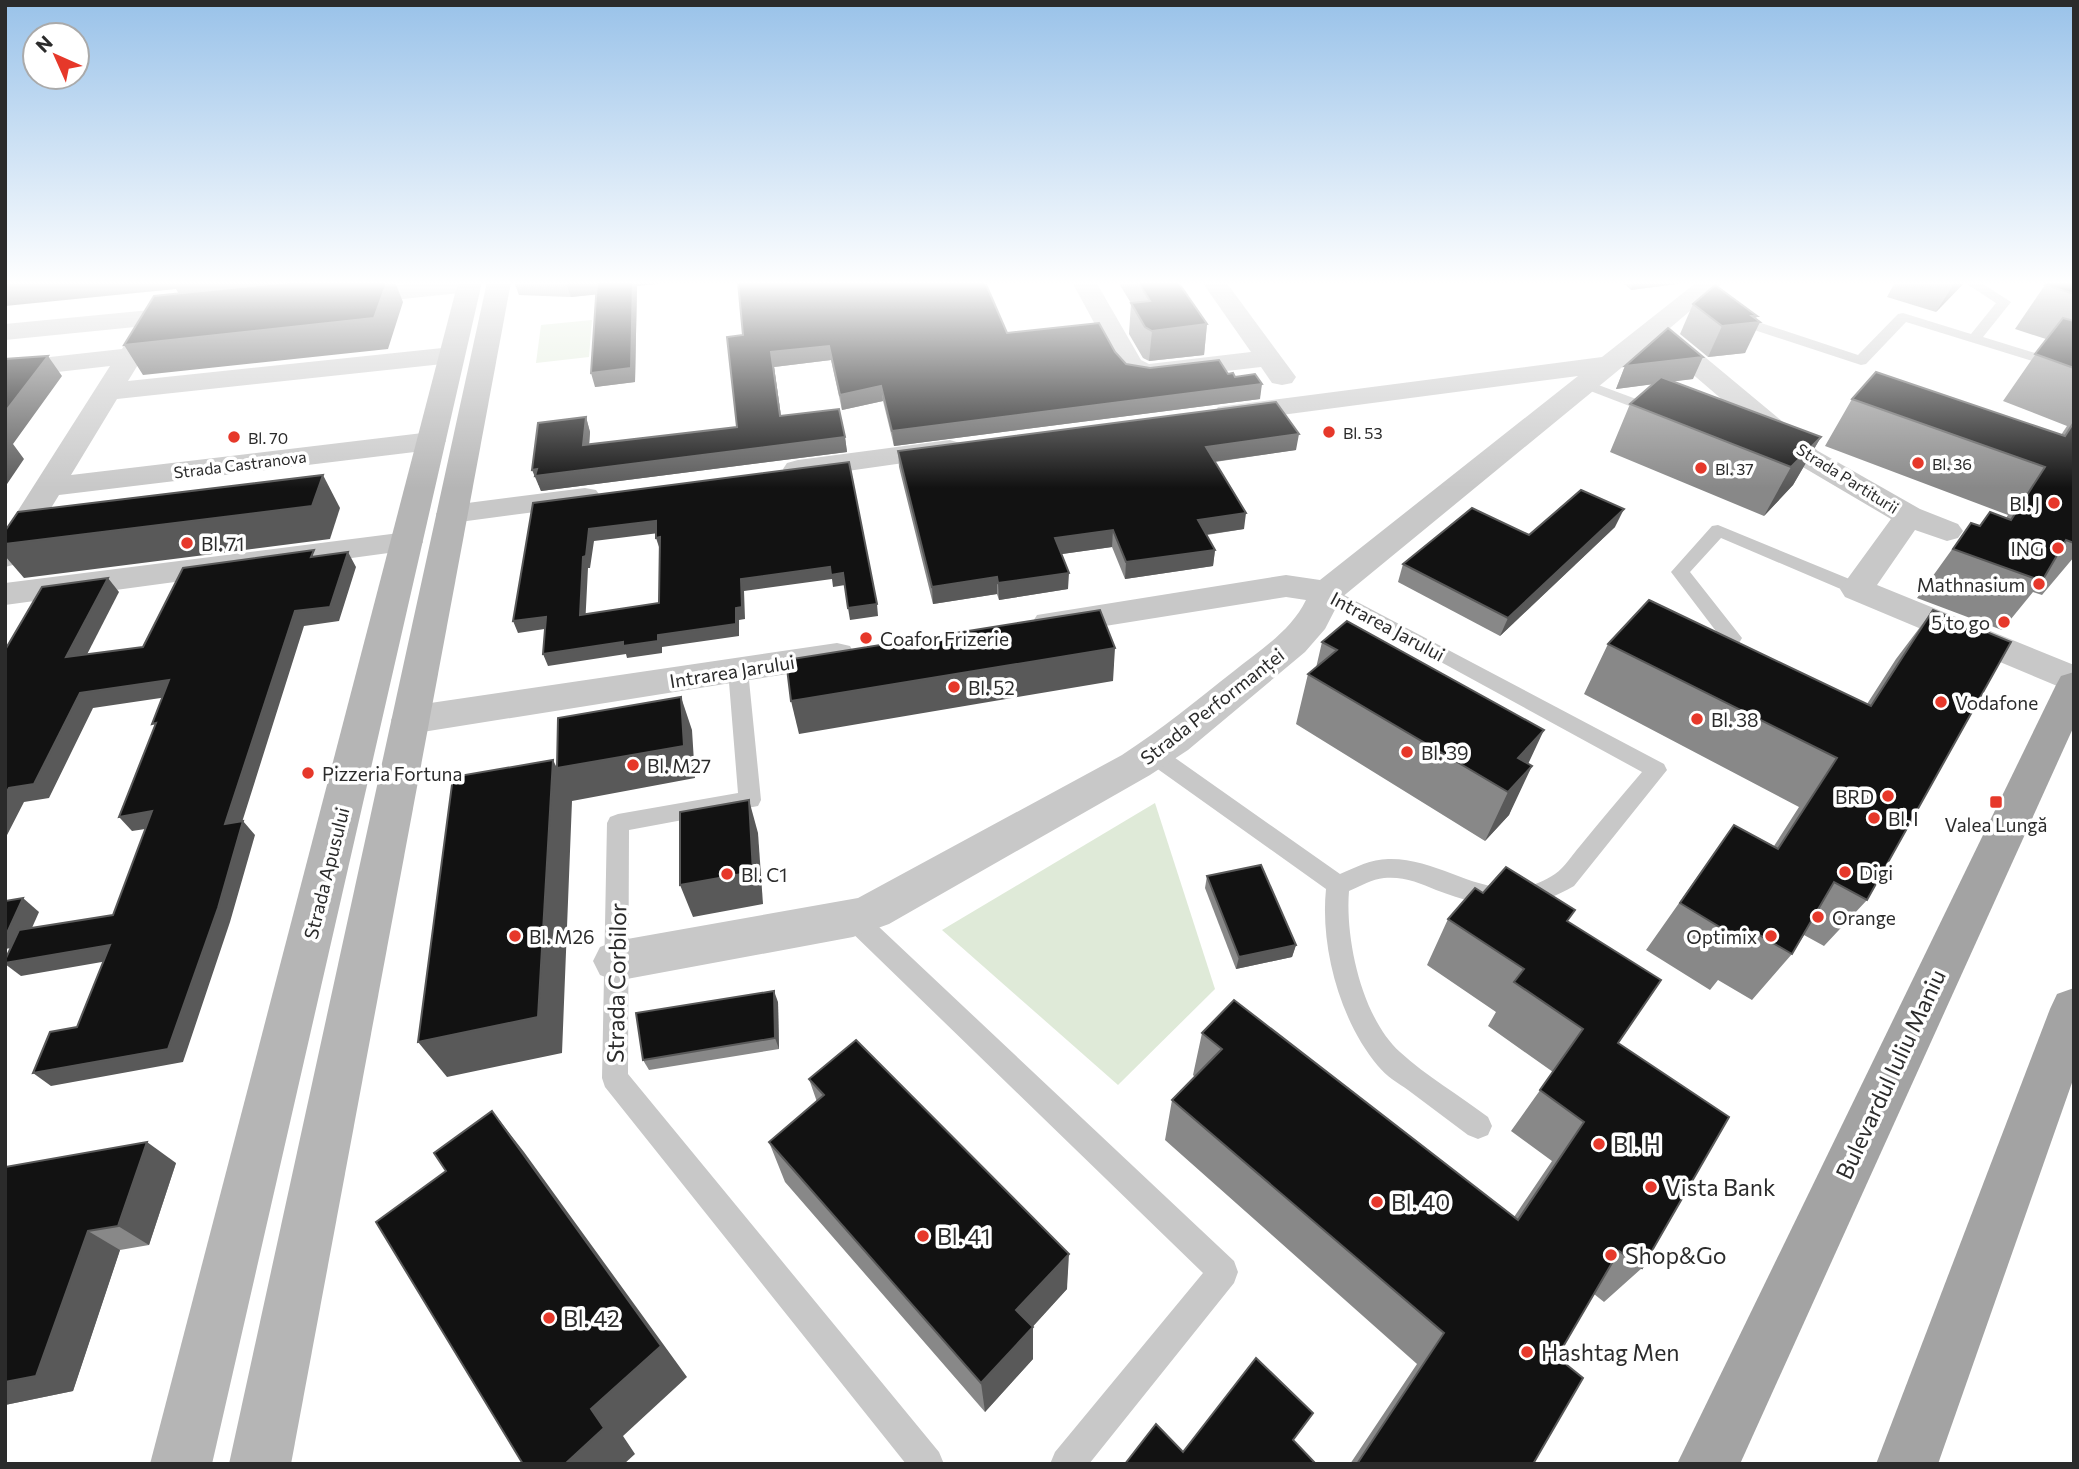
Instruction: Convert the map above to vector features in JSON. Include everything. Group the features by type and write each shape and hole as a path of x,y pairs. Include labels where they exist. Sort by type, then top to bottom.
{"main road":[{"name":"Strada Apusului","path":"260,1464 410,720 435,531 431,441 453,351"},
{"name":"Strada Apusului","path":"181,1464 435,531 467,437 485,351"},
{"path":"431,441 467,437"},
{"name":"Bulevardul Iuliu Maniu","path":"1708,1464 2074,682"},
{"path":"1907,1464 2074,1009"}],"street":[{"path":"5,557 133,351"},
{"path":"1122,351 1136,370 1149,372 1269,358"},
{"path":"1264,351 1301,404"},
{"name":"Strada Performanței","path":"616,961 852,918 873,911 1153,754 1292,643 1313,621 1327,592 1627,351"},
{"name":"Strada Partiturii","path":"1680,351 1807,457 1909,516 1857,589"},
{"path":"107,393 452,355"},
{"path":"5,370 130,356"},
{"path":"1205,416 1610,364"},
{"name":"Strada Castranova","path":"49,487 431,441"},
{"path":"767,473 972,446"},
{"path":"5,594 435,531 616,493"},
{"path":"1909,516 1947,531"},
{"name":"Intrarea Jarului","path":"1012,628 1286,586 1327,592"},
{"path":"1857,589 2074,682"},
{"name":"Intrarea Jarului","path":"410,720 875,649"}],"lane":[{"path":"1825,351 1866,365 1877,351"},
{"path":"2011,351 2074,370"},
{"path":"1585,384 1673,418"},
{"path":"1732,638 1680,572 1718,530 1857,589"},
{"name":"Intrarea Jarului","path":"1327,592 1656,770 1566,879 1529,897 1478,896 1405,869 1388,868 1370,872 1338,885"},
{"name":"Strada Corbilor","path":"738,670 750,800 618,823 615,1077 927,1464"},
{"path":"1153,754 1338,885 1335,918 1338,946 1359,1011 1371,1037 1389,1060 1478,1126"},
{"path":"852,918 1223,1272 1067,1464"}],"green space":[{"path":"538,351 590,351 589,357 536,363"},
{"path":"1155,803 1215,989 1118,1085 942,930"}],"building":[{"path":"592,351 631,351 631,368 591,373"},
{"path":"729,351 785,351 771,352 780,416 839,409 845,437 535,476 537,469 532,470 538,423 586,417 583,445 737,427"},
{"path":"830,351 1114,351 1126,364 1150,368 1219,360 1228,374 1233,373 1235,377 1255,374 1262,384 892,431 881,386 840,395"},
{"path":"1642,351 1695,351 1703,357 1625,366"},
{"path":"2038,351 2074,351 2074,368 2035,354"},
{"path":"48,356 5,412 5,359"},
{"path":"1876,372 2065,436 2074,422 2074,543 2066,540 2042,581 1953,549 1971,523 1980,526 1990,512 2011,520 2045,467 1852,399"},
{"path":"1661,377 1821,437 1791,467 1630,404"},
{"path":"1276,402 1299,434 1206,447 1246,513 1198,520 1215,550 1126,562 1113,530 1055,538 1069,573 998,583 997,577 932,587 898,451"},
{"path":"849,462 877,604 848,608 843,573 831,575 830,567 741,579 742,607 736,608 736,624 658,635 658,641 623,646 623,642 543,654 546,617 513,621 533,503","holes":["656,521 656,538 660,537 659,603 580,615 583,557 586,556 589,529"]},
{"path":"323,475 312,506 5,544 5,531 18,512"},
{"path":"1581,490 1624,509 1508,618 1403,564 1472,508 1529,535"},
{"path":"314,550 311,557 348,552 330,607 295,611 225,824 243,821 218,908 168,1049 33,1073 50,1032 77,1027 110,945 5,963 5,960 19,930 113,915 152,811 119,817 156,723 152,724 169,680 80,693 34,784 9,788 5,795 5,650 42,587 108,578 66,657 143,647 183,568"},
{"path":"1649,600 1871,706 1933,610 2011,642 1867,900 1834,882 1792,954 1754,932 1748,944 1680,903 1734,825 1778,849 1837,758 1608,644"},
{"path":"1100,610 1115,648 791,701 786,660"},
{"path":"1347,621 1544,730 1518,758 1532,766 1508,792 1308,674 1337,650 1322,642"},
{"path":"681,697 684,746 557,768 558,718"},
{"path":"553,760 538,1017 418,1042 453,777"},
{"path":"749,800 753,872 680,885 680,812"},
{"path":"1261,865 1296,945 1239,957 1207,876"},
{"path":"1506,867 1575,910 1567,921 1661,980 1618,1043 1729,1117 1642,1268 1619,1251 1557,1357 1583,1378 1533,1464 1357,1464 1444,1333 1172,1100 1222,1049 1202,1033 1234,1000 1518,1220 1584,1122 1540,1090 1583,1029 1514,982 1524,969 1448,919 1475,888 1483,893"},
{"path":"23,898 7,933 5,933 5,901"},
{"path":"774,991 775,1038 643,1060 636,1013"},
{"name":"Bl. 41","path":"856,1040 1069,1254 1016,1310 1033,1327 981,1383 769,1142 824,1095 809,1079"},
{"name":"Bl. 42","path":"492,1111 661,1346 591,1409 604,1428 565,1464 523,1464 376,1222 446,1171 434,1153"},
{"path":"147,1142 118,1226 88,1231 36,1376 5,1382 5,1167"},
{"path":"1256,1358 1313,1413 1293,1440 1316,1464 1125,1464 1156,1424 1183,1452"}],"place":[{"name":"Bl. 53","path":"1329,432"},
{"name":"Bl. 70","path":"234,437"},
{"name":"Bl. 36","path":"1918,463"},
{"name":"Bl. 37","path":"1701,468"},
{"name":"Bl. J","path":"2054,503"},
{"name":"Bl. 71","path":"187,543"},
{"name":"ING","path":"2058,548"},
{"name":"Mathnasium","path":"2039,584"},
{"name":"5 to go","path":"2004,622"},
{"name":"Coafor Frizerie","path":"866,638"},
{"name":"Bl. 52","path":"954,687"},
{"name":"Vodafone","path":"1941,702"},
{"name":"Bl. 38","path":"1697,719"},
{"name":"Bl. 39","path":"1407,752"},
{"name":"Bl. M27","path":"633,765"},
{"name":"Pizzeria Fortuna","path":"308,773"},
{"name":"BRD","path":"1888,796"},
{"name":"Valea Lungă","path":"1996,802"},
{"name":"Bl. I","path":"1874,818"},
{"name":"Digi","path":"1845,872"},
{"name":"Bl. C1","path":"727,874"},
{"name":"Orange","path":"1818,917"},
{"name":"Bl. M26","path":"515,936"},
{"name":"Optimix","path":"1771,936"},
{"name":"Bl. H","path":"1599,1144"},
{"name":"Vista Bank","path":"1651,1187"},
{"name":"Bl. 40","path":"1377,1202"},
{"name":"Bl. 41","path":"923,1236"},
{"name":"Shop&Go","path":"1611,1255"},
{"name":"Bl. 42","path":"549,1318"},
{"name":"Hashtag Men","path":"1527,1352"}]}
